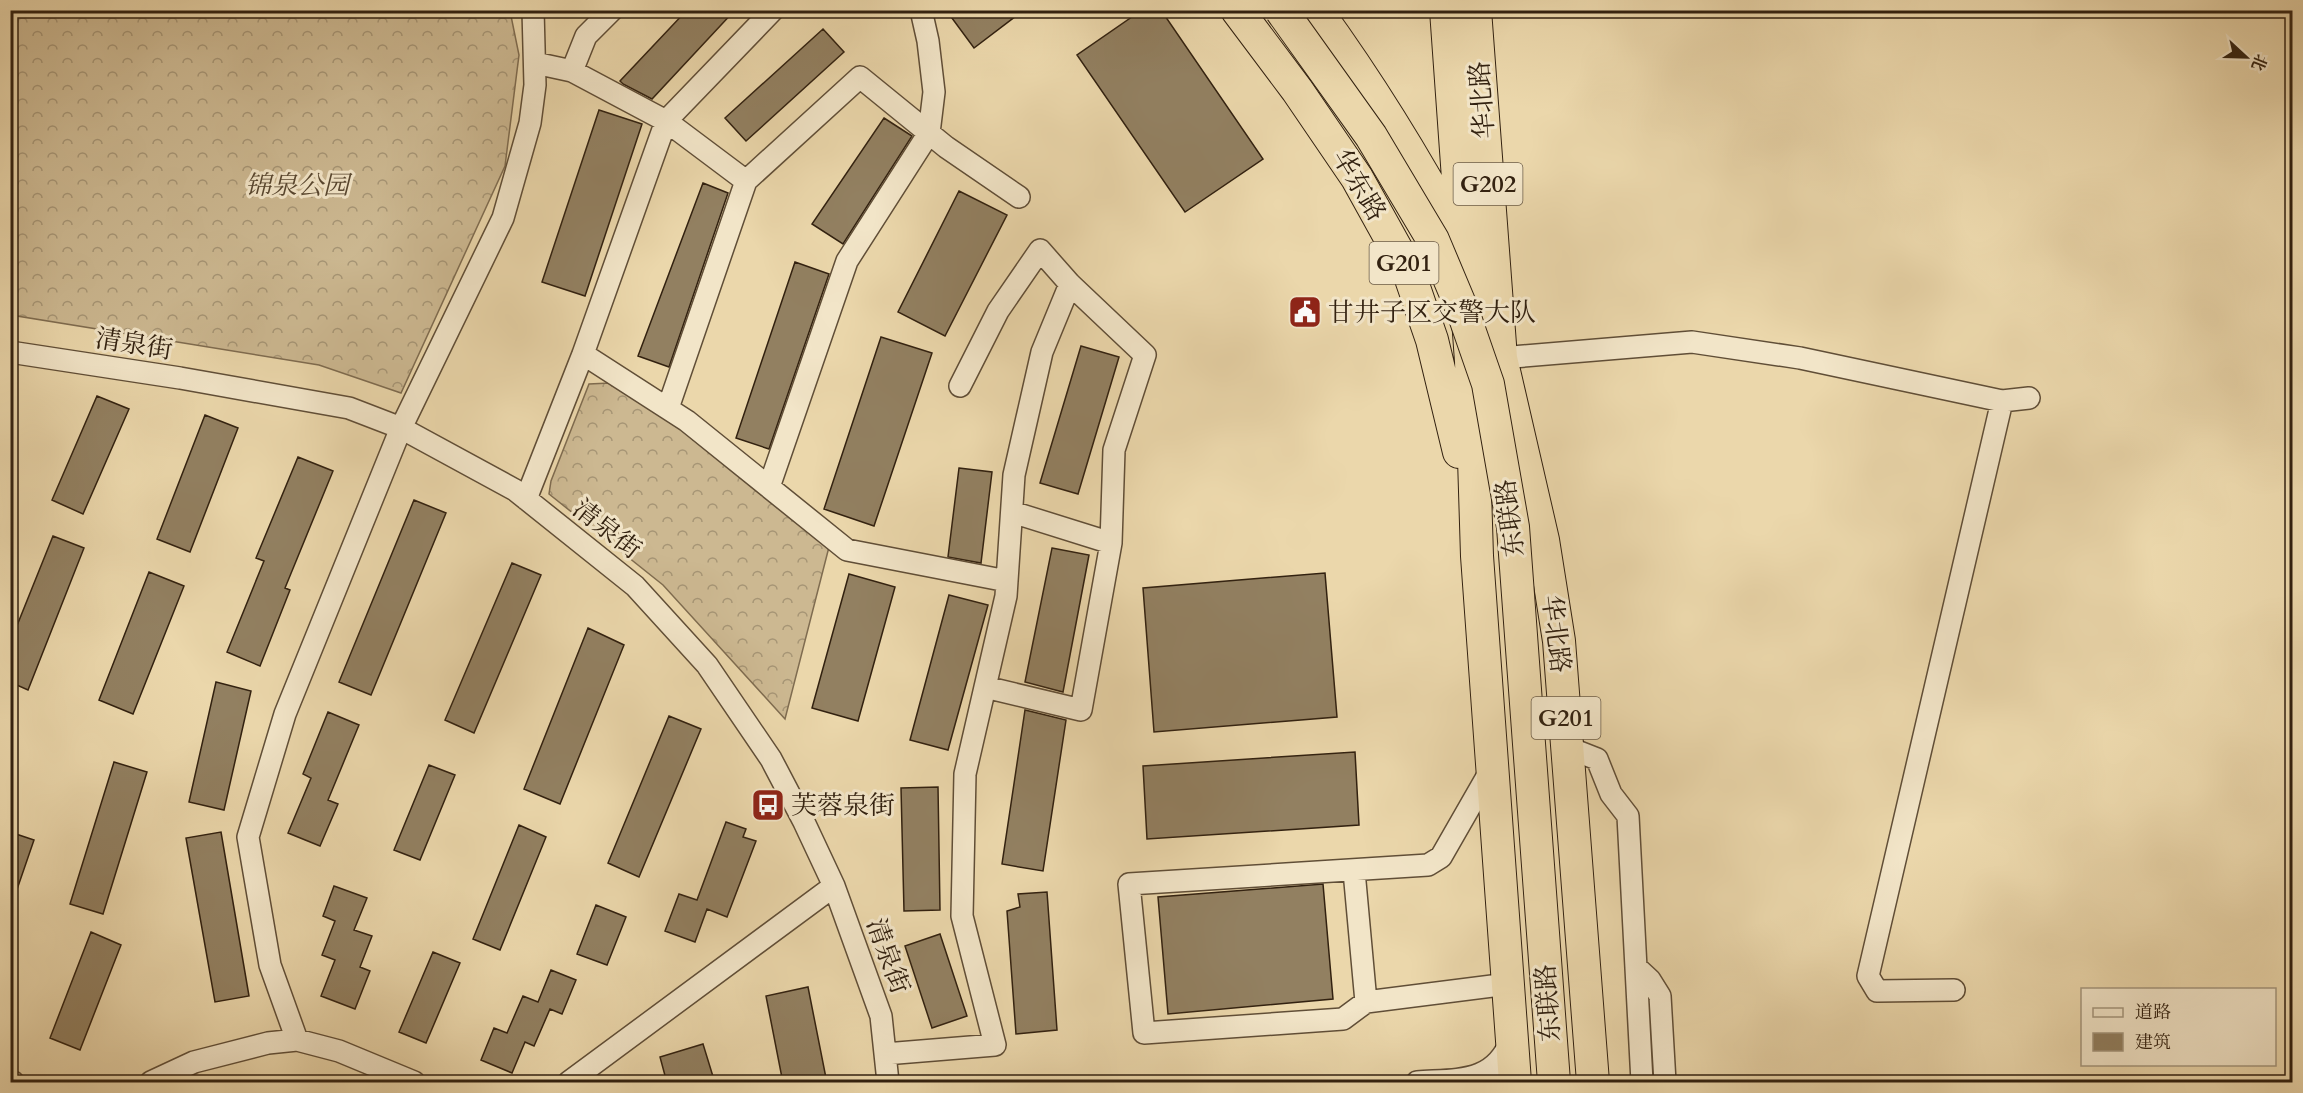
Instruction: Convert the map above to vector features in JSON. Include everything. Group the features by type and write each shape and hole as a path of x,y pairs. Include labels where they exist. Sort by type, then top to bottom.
{"highway":[{"name":"华东路","path":"1237,10 1297,90 1357,178 1408,270 1432,340 1452,414 1478,556"},
{"name":"东联路","path":"1281,10 1371,136 1434,240 1462,309 1488,384 1513,527 1554,1083"},
{"name":"G201","path":"1316,10 1355,64 1419,164 1465,250"},
{"name":"华北路","path":"1446,10 1465,250 1478,556 1515,1083"},
{"name":"华北路","path":"1475,10 1501,358 1543,540 1559,641 1593,1083"}],"street":[{"path":"297,1040 270,965 249,837 285,714 401,428 503,218 530,123 535,63 533,10"},
{"path":"572,71 586,36 612,10"},
{"path":"526,499 583,354 666,121 773,10"},
{"path":"769,487 847,261 929,133 934,92 921,10"},
{"path":"535,63 572,71 666,121 746,181"},
{"path":"668,408 746,181 860,77 929,133 1019,197"},
{"path":"960,386 998,311 1040,250 1070,284 1145,355 1114,450 1111,543 1081,710 985,687"},
{"path":"885,1054 995,1045 962,916 964,774 1006,596 1014,476 1042,352 1070,284"},
{"path":"1501,358 1692,342 1800,358 2002,401 2029,398"},
{"name":"清泉街","path":"10,352 180,378 349,408 401,428 515,490 635,586 707,665 771,759 834,886 881,1016 888,1083"},
{"path":"583,354 668,408 847,550 1007,581"},
{"path":"1954,990 1876,991 1868,976 2002,401"},
{"path":"1012,512 1111,543"},
{"path":"1569,748 1597,759 1611,794 1628,816 1642,1083"},
{"path":"1493,767 1441,857 1428,865 1129,884 1144,1033 1343,1019 1366,1002 1508,984"},
{"path":"1354,871 1366,1002"},
{"path":"569,1083 834,886"},
{"path":"1636,967 1650,980 1660,996 1665,1083"},
{"path":"1417,1083 1465,1079 1481,1075 1495,1066 1505,1054 1512,1036"},
{"path":"151,1083 194,1062 268,1043 297,1040 339,1050 414,1083"}],"green space":[{"name":"锦泉公园","path":"10,11 510,11 519,55 505,166 401,393 319,365 11,315"},
{"path":"610,383 697,440 829,547 785,719 663,585 549,494 551,481 589,384"}],"building":[{"path":"687,10 735,10 652,99 623,84 620,81"},
{"path":"946,10 1024,10 974,48"},
{"path":"1142,10 1161,10 1263,159 1185,212 1077,55"},
{"path":"823,29 844,52 746,141 725,118"},
{"path":"599,110 642,124 585,296 542,282"},
{"path":"884,118 912,136 843,244 812,224"},
{"path":"703,183 728,193 669,367 638,356"},
{"path":"959,191 1007,215 945,336 898,312"},
{"path":"795,262 829,274 769,449 736,438"},
{"path":"881,337 932,353 874,526 824,509"},
{"path":"1081,346 1119,357 1078,494 1040,483"},
{"path":"97,396 129,409 83,514 52,500"},
{"path":"205,415 238,428 190,552 157,539"},
{"path":"298,457 333,471 285,588 290,590 260,666 227,652 264,561 256,558"},
{"path":"959,468 992,472 981,563 948,557"},
{"path":"414,500 446,513 371,695 339,682"},
{"path":"53,536 84,548 28,690 10,682 10,643"},
{"path":"1052,548 1089,555 1063,692 1025,682"},
{"path":"512,563 541,575 474,733 445,720"},
{"path":"149,572 184,586 133,714 99,700"},
{"path":"1325,573 1337,717 1154,732 1143,588"},
{"path":"849,574 895,587 858,721 812,708"},
{"path":"949,595 988,605 948,750 910,740"},
{"path":"588,628 624,645 560,804 524,789"},
{"path":"216,682 251,691 224,810 189,802"},
{"path":"1025,710 1066,720 1043,871 1002,864"},
{"path":"328,712 359,725 328,800 338,804 320,846 288,833 311,778 303,774"},
{"path":"669,716 701,729 639,877 608,863"},
{"path":"1355,752 1359,825 1147,839 1143,766"},
{"path":"114,762 147,772 103,914 70,904"},
{"path":"429,765 455,775 420,860 394,850"},
{"path":"938,787 940,910 904,911 901,788"},
{"path":"726,822 746,829 743,837 756,841 727,917 707,909 695,942 665,931 679,894 697,900"},
{"path":"519,825 546,837 500,950 473,939"},
{"path":"10,832 34,840 13,901 10,901"},
{"path":"221,832 249,996 215,1002 186,838"},
{"path":"1323,884 1333,999 1168,1014 1158,897"},
{"path":"334,886 367,898 354,930 372,936 360,967 370,971 355,1009 321,996 335,960 322,955 335,921 323,916"},
{"path":"1047,892 1057,1030 1016,1034 1007,911 1020,907 1018,894"},
{"path":"596,905 626,917 607,965 577,954"},
{"path":"91,932 121,945 80,1050 50,1038"},
{"path":"940,934 967,1016 932,1028 905,946"},
{"path":"433,952 460,963 426,1043 399,1032"},
{"path":"551,970 576,980 562,1014 550,1009 534,1046 525,1042 512,1073 481,1060 494,1028 507,1033 523,996 538,1002"},
{"path":"808,987 827,1083 783,1083 766,996"},
{"path":"703,1044 715,1083 667,1083 660,1057"}],"place":[{"name":"甘井子区交警大队","path":"1305,312"},
{"name":"芙蓉泉街","path":"768,805"}]}
